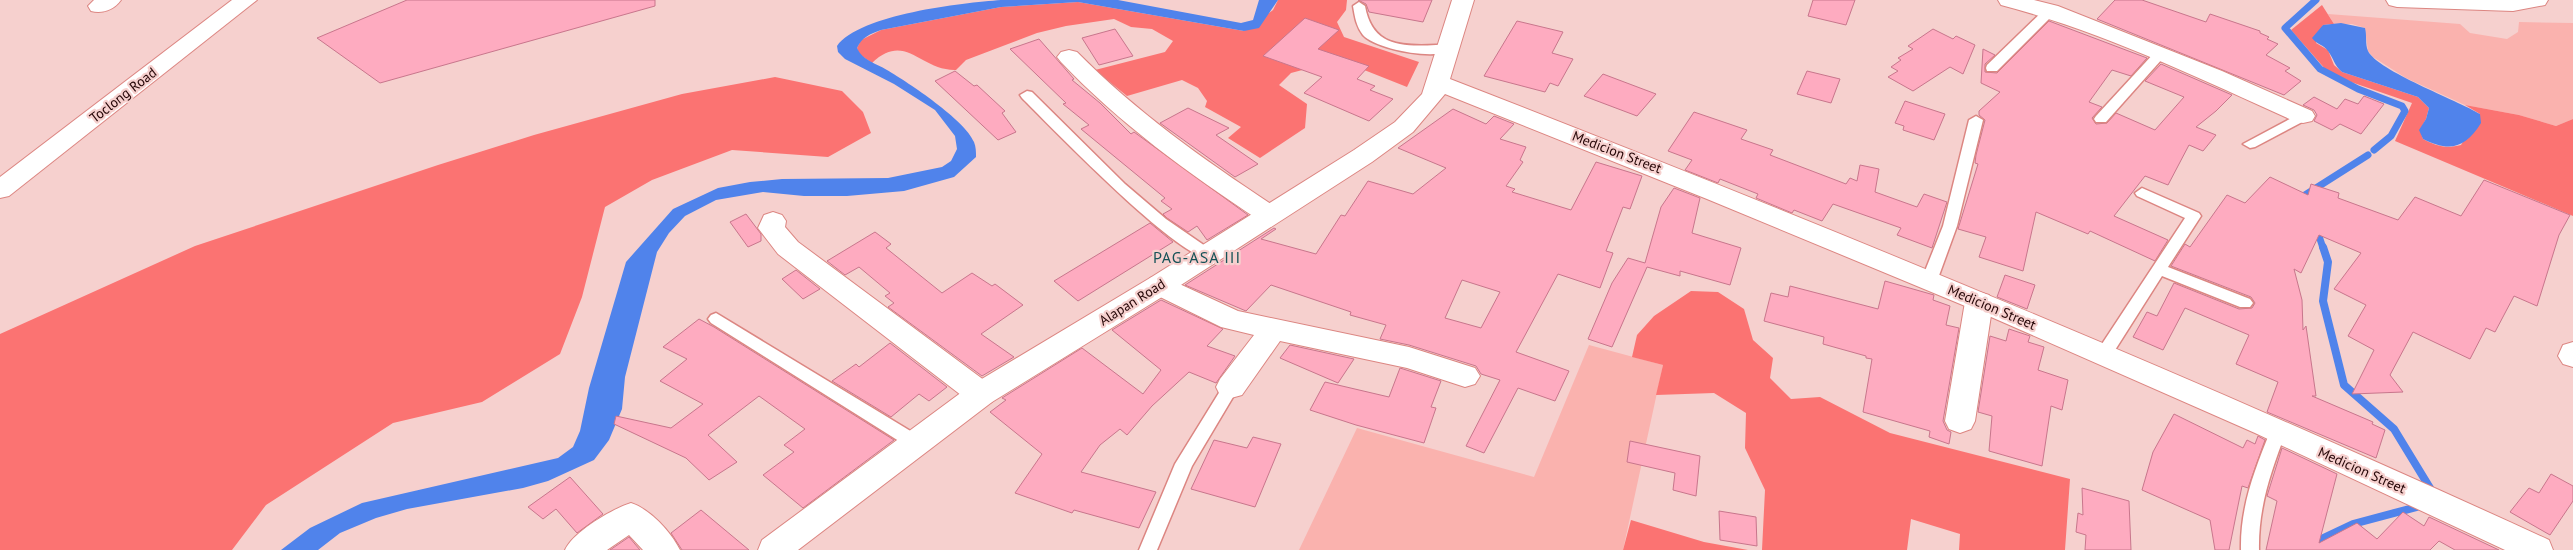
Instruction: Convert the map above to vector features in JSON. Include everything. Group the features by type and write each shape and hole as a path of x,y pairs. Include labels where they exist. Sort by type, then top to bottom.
{"street":[{"name":"Toclong Road","path":"0,190 246,0"},
{"name":"Alapan Road","path":"774,550 981,394 1160,285 1268,214 1363,156 1404,126 1433,96 1463,0"},
{"path":"2009,0 2053,6 2159,55 2237,86 2303,116"},
{"path":"2397,0 2513,4 2537,0"},
{"path":"1069,57 1098,88 1199,169 1268,214"},
{"name":"Medicion Street","path":"1438,83 1709,188 2104,354 2537,550"},
{"path":"773,221 771,228 788,248 981,394"},
{"path":"1160,285 1231,320 1409,358 1465,376"},
{"path":"1960,422 1979,302"},
{"path":"1231,387 1260,350 1272,330"},
{"path":"581,550 631,516 664,550"}],"lane":[{"path":"1359,6 1359,21 1367,33 1387,45 1416,51 1448,48"},
{"path":"1992,68 2053,6"},
{"path":"2101,119 2159,55"},
{"path":"1027,95 1120,187 1161,222 1206,254"},
{"path":"2250,144 2303,116"},
{"path":"1929,281 1950,226 1976,120"},
{"path":"2104,354 2194,216 2142,192"},
{"path":"2158,269 2245,303"},
{"path":"716,319 916,444"},
{"path":"1148,550 1184,464 1231,387"},
{"path":"2250,550 2250,515 2262,472 2278,432"}],"shaded area":[{"path":"1278,0 1347,0 1346,10 1337,22 1344,37 1419,62 1407,87 1344,62 1325,64 1291,73 1279,85 1307,104 1305,128 1260,158 1228,138 1241,127 1205,107 1207,101 1198,88 1182,80 1127,96 1095,70 1165,52 1173,41 1152,29 1131,27 1114,19 1066,26 1037,33 966,60 956,70 943,69 932,65 904,51 884,54 872,63 859,54 857,48 861,40 881,30 1001,7 1078,2 1244,31 1273,10"},
{"path":"2322,5 2334,24 2323,25 2316,43 2328,50 2334,65 2342,72 2418,97 2429,108 2420,130 2423,139 2446,147 2461,145 2480,114 2465,105 2519,115 2556,126 2573,119 2573,216 2395,141 2412,103 2351,82 2326,70 2291,30"},
{"path":"2328,14 2460,24 2470,33 2507,39 2518,32 2519,22 2573,23 2573,119 2556,126 2519,115 2465,105 2406,78 2373,57 2368,51 2365,28 2352,24 2334,24"},
{"path":"775,77 842,91 863,112 871,133 828,157 732,150 652,180 605,207 582,297 560,354 482,402 393,423 266,505 232,550 0,550 0,334 195,246 438,165 534,135 682,94"},
{"path":"1691,291 1718,292 1744,309 1753,340 1773,358 1770,378 1791,399 1820,397 1890,433 2070,479 2065,550 1959,550 1960,534 1911,519 1907,550 1762,550 1765,490 1745,448 1746,413 1714,393 1656,395 1663,365 1632,357 1637,335 1654,316"},
{"path":"1589,345 1663,365 1623,550 1299,550 1357,428 1534,477"},
{"path":"1631,520 1704,542 1748,550 1623,550"}],"water":[{"path":"1001,0 1118,0 1241,23 1253,20 1259,0 1278,0 1259,28 1244,31 1078,2 1001,7 881,30 870,35 861,41 857,48 863,56 922,93 960,123 969,133 976,148 976,157 954,177 904,191 847,196 804,196 763,192 716,200 685,216 669,233 657,252 625,377 622,409 609,440 594,460 548,481 523,488 407,509 376,518 340,533 318,550 281,550 310,528 362,503 558,458 573,447 580,431 589,388 626,262 673,209 718,188 750,182 782,179 888,178 942,167 951,161 957,149 955,136 935,110 894,84 845,59 838,52 837,46 849,35 889,18 938,7"},
{"path":"2341,23 2365,28 2368,51 2386,67 2480,114 2481,123 2475,132 2462,143 2449,147 2423,139 2419,130 2426,119 2429,108 2418,97 2342,72 2326,49 2312,38 2323,25"}],"building":[{"path":"407,0 655,0 655,6 380,83 317,38"},
{"path":"1358,0 1432,0 1423,22 1369,12 1366,4"},
{"path":"1813,0 1855,0 1846,25 1808,16"},
{"path":"2115,0 2142,0 2206,22 2210,14 2260,31 2260,33 2269,37 2267,39 2278,44 2266,55 2290,68 2285,71 2301,81 2284,95 2097,19"},
{"path":"1305,18 1339,30 1318,49 1369,66 1357,79 1375,86 1370,90 1393,99 1369,121 1304,93 1322,77 1263,56"},
{"path":"1517,21 1563,32 1552,53 1573,59 1558,86 1550,83 1545,92 1484,76"},
{"path":"2049,21 2147,58 2131,76 2112,70 2089,102 2102,107 2092,118 2096,124 2107,123 2116,113 2155,130 2184,97 2145,81 2161,64 2232,95 2196,127 2216,135 2203,151 2189,145 2168,185 2145,176 2114,216 2168,240 2155,261 2090,231 2088,234 2036,212 2023,271 1979,257 1986,237 1958,229 1978,164 1975,163 1976,155 1985,120 1979,115 1979,111 2000,92 1981,83 1983,49 1995,55 1985,64 1985,72 1997,73"},
{"path":"1115,29 1133,56 1099,65 1082,38"},
{"path":"1933,29 1953,39 1956,36 1975,45 1963,74 1950,67 1913,91 1888,77 1898,71 1891,67 1901,60 1898,58 1913,49 1908,46"},
{"path":"1039,39 1074,79 1072,80 1100,103 1131,134 1134,132 1248,215 1207,240 1197,226 1188,232 1167,218 1163,214 1172,209 1161,201 1165,198 1081,129 1089,125 1063,104 1066,103 1010,49"},
{"path":"955,71 974,86 977,85 1005,111 1002,113 1016,132 998,140 935,81"},
{"path":"1807,71 1840,79 1831,103 1797,94"},
{"path":"1603,74 1656,94 1637,116 1584,96"},
{"path":"2364,96 2384,104 2361,134 2340,124 2332,130 2314,121 2317,115 2314,110 2303,105 2314,97 2337,109 2345,99 2358,104"},
{"path":"1905,101 1945,114 1934,140 1903,130 1904,126 1895,123"},
{"path":"1188,108 1229,128 1216,135 1258,164 1235,177 1160,123"},
{"path":"1453,109 1486,124 1494,116 1514,124 1500,139 1526,147 1520,160 1523,162 1506,186 1515,189 1512,192 1571,210 1596,162 1642,176 1630,209 1623,207 1606,251 1613,253 1600,288 1558,274 1516,352 1569,371 1555,401 1518,388 1484,453 1466,446 1500,380 1481,374 1476,366 1409,345 1380,339 1386,325 1350,315 1351,312 1271,285 1246,311 1185,285 1274,228 1276,229 1261,239 1316,254 1341,215 1345,216 1368,181 1413,194 1446,168 1398,148","holes":["1462,280 1500,292 1481,328 1445,318"]},
{"path":"1694,112 1747,130 1741,139 1773,150 1770,155 1846,184 1850,178 1857,181 1860,165 1879,169 1875,192 1917,207 1924,194 1947,202 1932,248 1897,235 1901,228 1833,204 1822,221 1794,210 1792,213 1756,198 1758,194 1720,179 1718,183 1685,170 1692,160 1668,151"},
{"path":"2270,177 2308,195 2311,184 2339,193 2338,198 2398,220 2415,197 2461,216 2484,180 2570,215 2559,235 2537,306 2514,296 2495,332 2486,328 2470,359 2413,332 2390,375 2403,392 2352,394 2374,350 2348,336 2366,305 2334,289 2361,253 2319,235 2301,273 2294,269 2302,300 2303,330 2306,326 2316,396 2312,396 2373,422 2372,424 2385,430 2376,458 2267,412 2278,382 2236,364 2249,335 2185,308 2163,350 2133,337 2147,312 2157,316 2174,283 2239,309 2252,308 2255,303 2251,297 2171,266 2185,244 2190,247 2227,195 2245,203"},
{"path":"1674,188 1700,198 1692,233 1741,248 1730,285 1680,271 1680,276 1647,267 1612,347 1588,339 1612,283 1628,258 1645,263 1661,207"},
{"path":"746,214 761,234 761,241 748,247 730,222"},
{"path":"1150,223 1173,242 1078,301 1054,281"},
{"path":"875,232 891,244 886,248 942,293 972,273 992,286 995,284 1023,305 981,334 1014,357 982,376 888,307 894,303 885,296 890,293 859,267 845,275 827,261"},
{"path":"796,270 820,289 803,299 782,279"},
{"path":"2005,275 2035,285 2027,309 1997,297"},
{"path":"1885,281 1934,295 1933,300 1950,306 1946,325 1959,328 1943,421 1947,430 1951,432 1949,444 1929,437 1930,431 1863,412 1872,359 1823,344 1824,337 1764,321 1771,293 1788,297 1790,286 1878,309"},
{"path":"1161,300 1223,329 1207,346 1235,356 1216,383 1189,372 1152,406 1127,435 1120,429 1100,445 1081,472 1156,492 1139,528 1074,510 1072,513 1015,493 1042,454 990,412 1006,400 1002,398 1082,348 1143,394 1161,370 1112,330"},
{"path":"699,319 894,440 803,508 763,475 794,452 784,445 805,429 759,396 708,435 737,462 709,480 686,458 614,424 616,416 671,428 703,404 660,381 687,359 663,347"},
{"path":"2009,329 2030,336 2028,342 2044,347 2038,370 2068,380 2062,410 2051,406 2042,466 1989,451 1992,416 1978,412 1990,336 2006,341"},
{"path":"890,343 947,387 929,401 919,394 891,417 832,381 856,364 859,367"},
{"path":"1290,345 1354,359 1338,383 1280,358"},
{"path":"1400,368 1441,381 1431,407 1436,408 1424,443 1356,425 1310,410 1325,382 1389,397"},
{"path":"2174,414 2243,448 2247,440 2255,444 2258,436 2265,440 2248,488 2242,486 2229,550 2215,550 2210,520 2142,490 2153,452"},
{"path":"1253,437 1281,444 1255,507 1191,489 1214,440 1247,448"},
{"path":"1630,441 1700,456 1696,496 1673,490 1675,473 1627,462"},
{"path":"2282,448 2337,474 2319,543 2357,523 2377,539 2403,512 2424,526 2429,517 2499,550 2455,550 2439,541 2430,550 2266,550 2277,501 2267,496"},
{"path":"2551,474 2573,486 2573,501 2550,535 2510,512 2529,488 2539,493"},
{"path":"570,477 603,514 577,533 556,509 543,519 528,507"},
{"path":"2082,488 2129,501 2131,550 2085,550 2086,535 2076,532 2078,513 2083,515"},
{"path":"701,510 749,550 682,550 671,533"},
{"path":"1719,511 1756,517 1757,546 1720,540"},
{"path":"629,537 640,550 610,550"}],"waterway":[{"path":"2316,0 2285,28 2320,69 2358,89 2402,106 2405,111 2391,136 2374,150"},
{"path":"2307,202 2305,195 2368,155"},
{"path":"2316,227 2323,248"},
{"path":"2323,247 2328,262 2323,301 2344,385 2394,429 2430,488"},
{"path":"2316,550 2317,541 2353,524 2417,507"}],"district":[{"name":"PAG-ASA III","path":"1197,257"}]}
